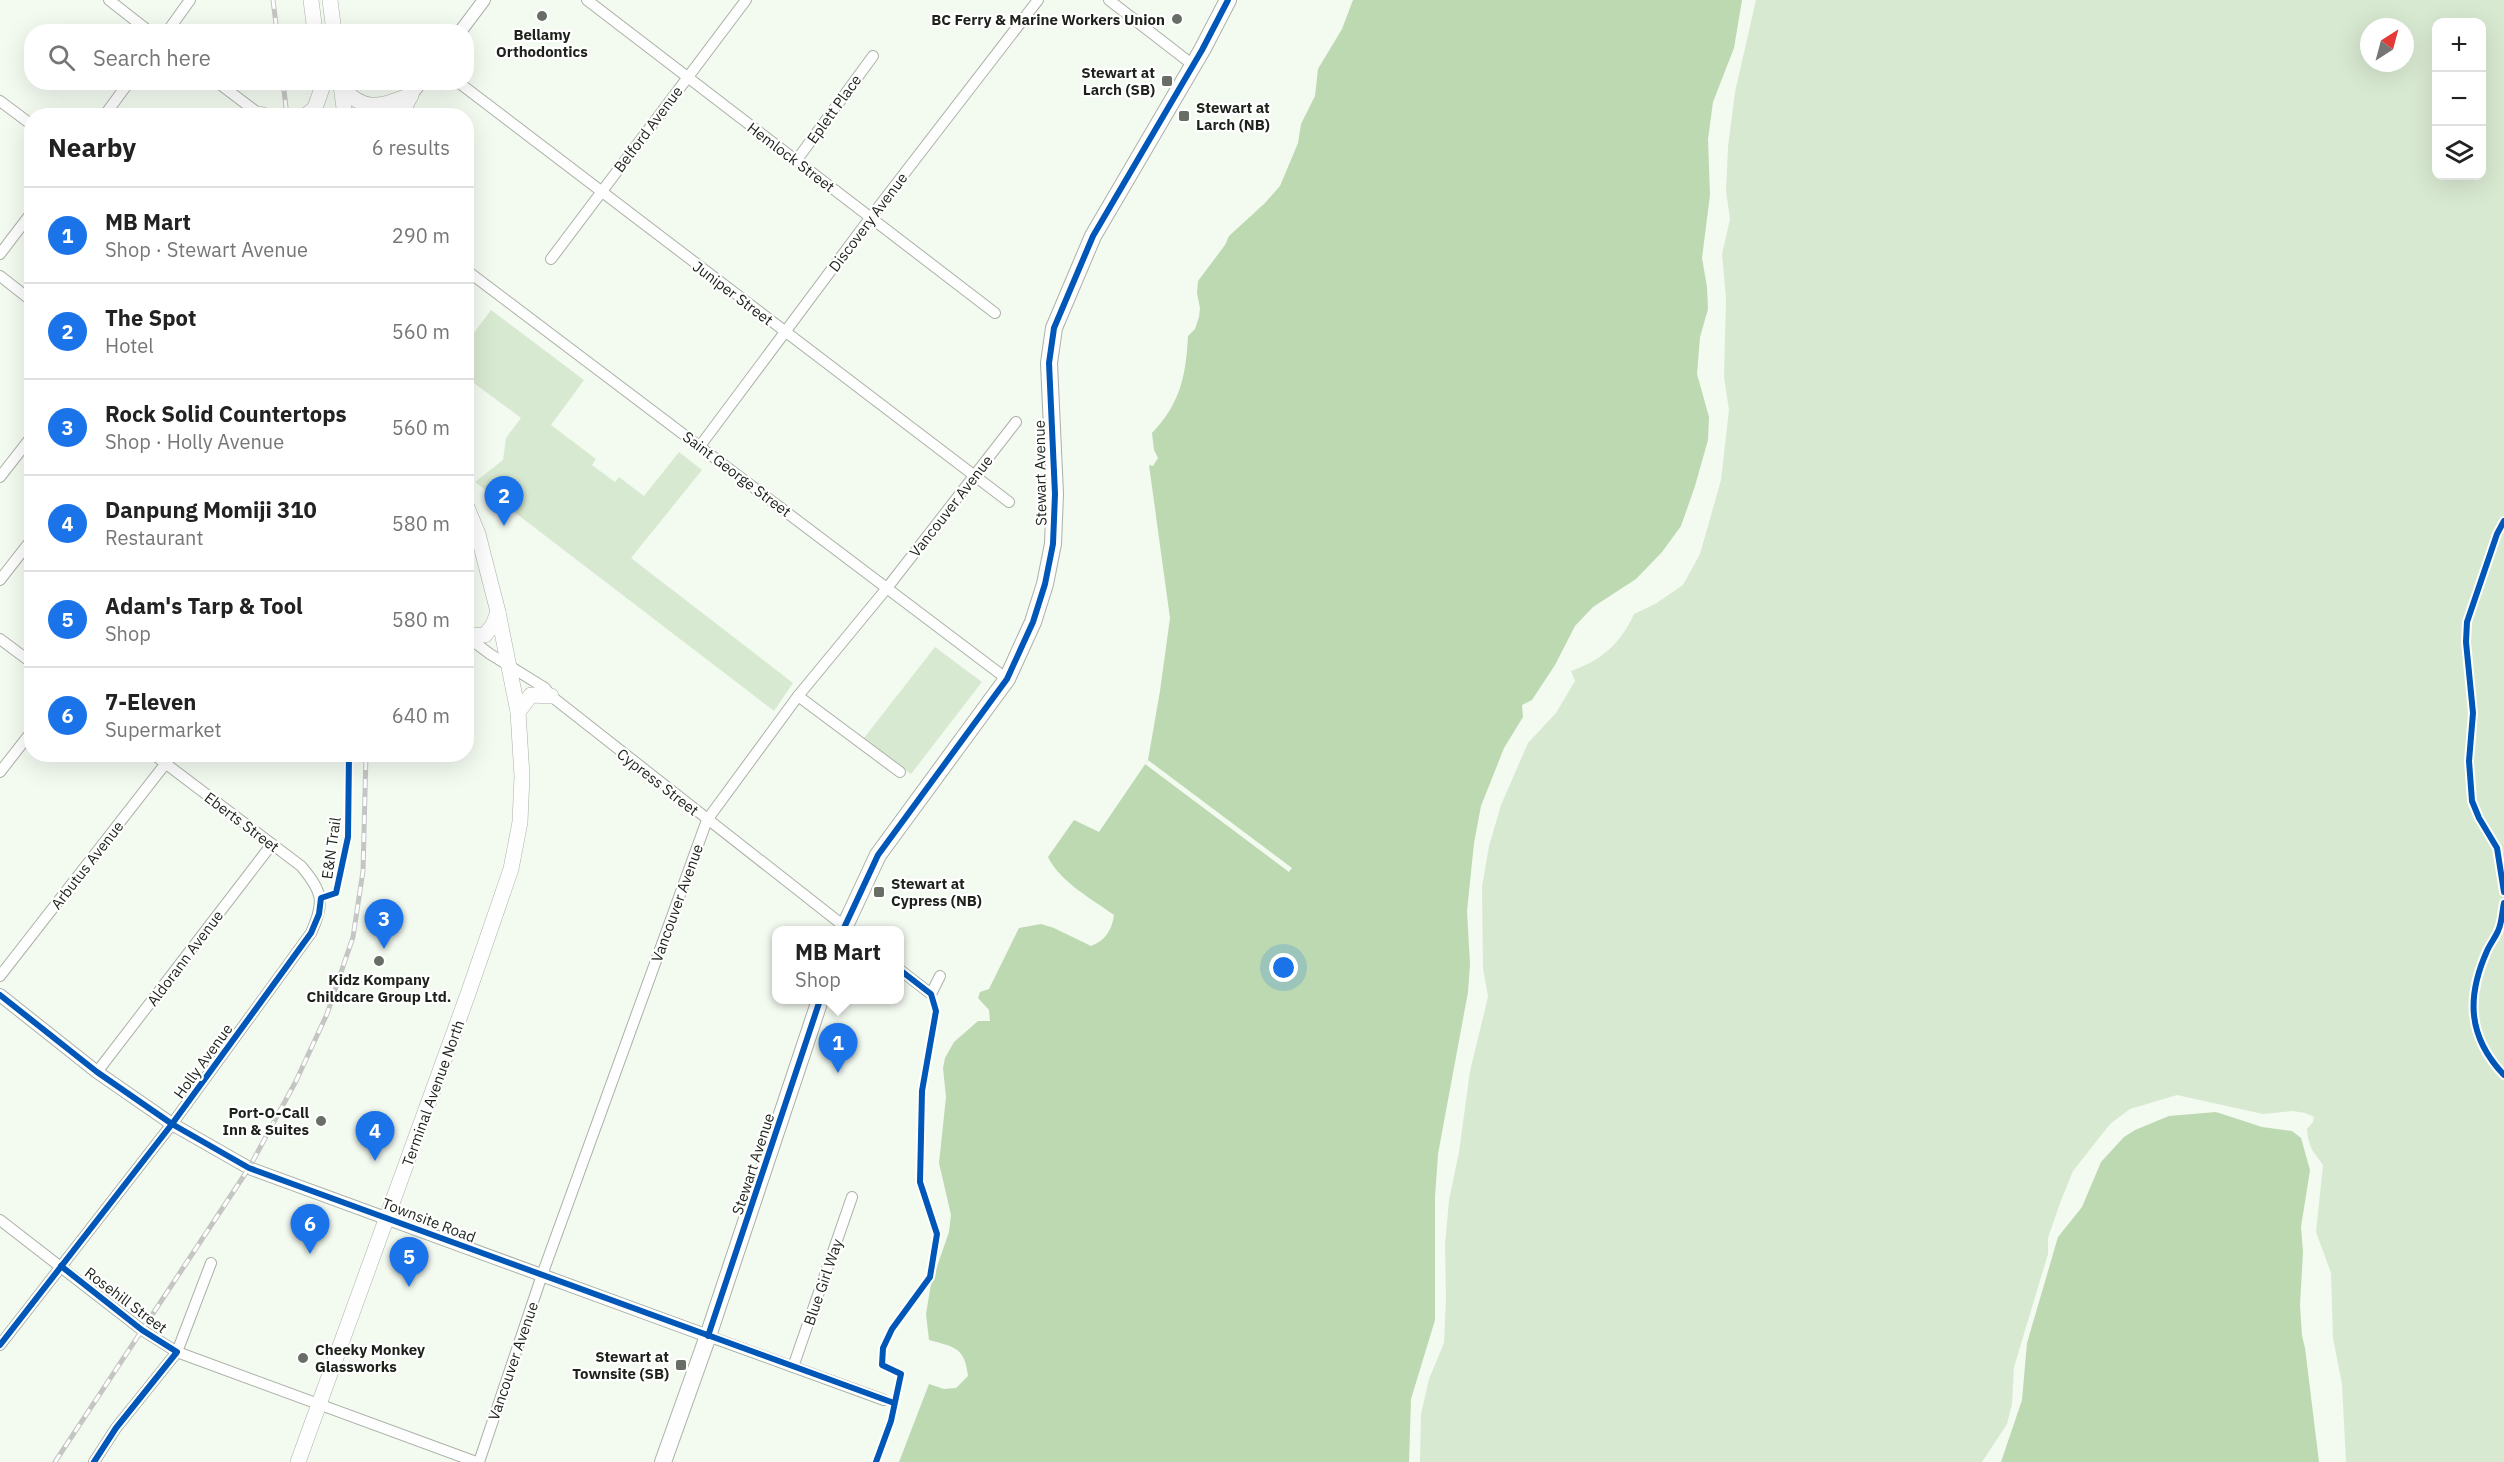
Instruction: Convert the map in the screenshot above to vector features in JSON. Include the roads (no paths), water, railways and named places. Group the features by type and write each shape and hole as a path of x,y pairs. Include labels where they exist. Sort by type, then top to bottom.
{"highway":[{"name":"Stewart Avenue","path":"846,926 879,855 1007,679 1033,622 1046,584 1053,544 1055,494 1049,363 1054,328 1093,237 1228,0"},
{"name":"Stewart Avenue","path":"663,1462 708,1336 818,1004"}],"main road":[{"path":"311,0 314,24"},
{"path":"330,0 333,24"},
{"path":"315,108 320,90"},
{"path":"323,90 325,108"},
{"path":"342,90 344,108"},
{"path":"346,90 357,101 380,107 411,95"},
{"path":"404,108 411,95"},
{"name":"Terminal Avenue North","path":"298,1462 388,1217 511,869 520,822 522,776 518,712 498,612 474,525"},
{"path":"474,636 485,635 493,625 498,612"},
{"path":"518,712 531,696 551,696"}],"street":[{"path":"108,0 140,24"},
{"path":"173,24 190,0"},
{"path":"466,24 484,0"},
{"name":"Hemlock Street","path":"587,0 995,313"},
{"name":"Belford Avenue","path":"551,259 746,0"},
{"name":"Discovery Avenue","path":"700,446 870,218 1038,0"},
{"path":"1109,0 1193,65"},
{"name":"Eplett Place","path":"796,161 873,56"},
{"path":"110,108 123,90"},
{"path":"228,90 252,108"},
{"path":"396,108 415,90"},
{"name":"Juniper Street","path":"468,90 1009,502"},
{"path":"0,101 24,119"},
{"path":"0,254 24,222"},
{"path":"0,276 24,295"},
{"name":"Saint George Street","path":"474,276 1007,679"},
{"name":"Vancouver Avenue","path":"478,1462 542,1275 707,820 798,696 887,588 1016,422"},
{"path":"0,477 24,446"},
{"path":"0,580 24,549"},
{"path":"0,639 24,657"},
{"name":"Cypress Street","path":"474,641 533,679 551,696 841,926"},
{"path":"798,696 900,772"},
{"path":"0,772 24,741"},
{"name":"Eberts Street","path":"163,762 301,866 313,881 321,898"},
{"name":"Arbutus Avenue","path":"0,976 166,764"},
{"name":"Aldorann Avenue","path":"98,1072 272,844"},
{"name":"Holly Avenue","path":"0,1345 172,1124 311,933 319,914 321,898"},
{"path":"904,973 931,994 940,976"},
{"name":"Townsite Road","path":"0,995 98,1072 172,1124 249,1168 884,1400"},
{"name":"Blue Girl Way","path":"793,1367 852,1197"},
{"name":"Rosehill Street","path":"0,1220 142,1330 177,1352 478,1462"},
{"path":"94,1462 116,1428 177,1352 211,1263"}],"railway":[{"path":"273,0 276,24"},
{"path":"284,90 286,108"},
{"path":"55,1462 249,1168 296,1081 327,1014 353,937 363,871 366,762"}],"place":[{"name":"Bellamy Orthodontics","path":"542,16"},
{"name":"BC Ferry & Marine Workers Union","path":"1177,19"},
{"name":"Stewart at Larch (SB)","path":"1167,81"},
{"name":"Stewart at Larch (NB)","path":"1184,116"},
{"name":"The Spot","path":"504,526"},
{"name":"Stewart at Cypress (NB)","path":"879,892"},
{"name":"Rock Solid Countertops","path":"384,949"},
{"name":"Kidz Kompany Childcare Group Ltd.","path":"379,961"},
{"name":"MB Mart","path":"838,1073"},
{"name":"Port-O-Call Inn & Suites","path":"321,1121"},
{"name":"Danpung Momiji 310","path":"375,1161"},
{"name":"7-Eleven","path":"310,1254"},
{"name":"Adam's Tarp & Tool","path":"409,1287"},
{"name":"Cheeky Monkey Glassworks","path":"303,1358"},
{"name":"Stewart at Townsite (SB)","path":"681,1365"}]}
